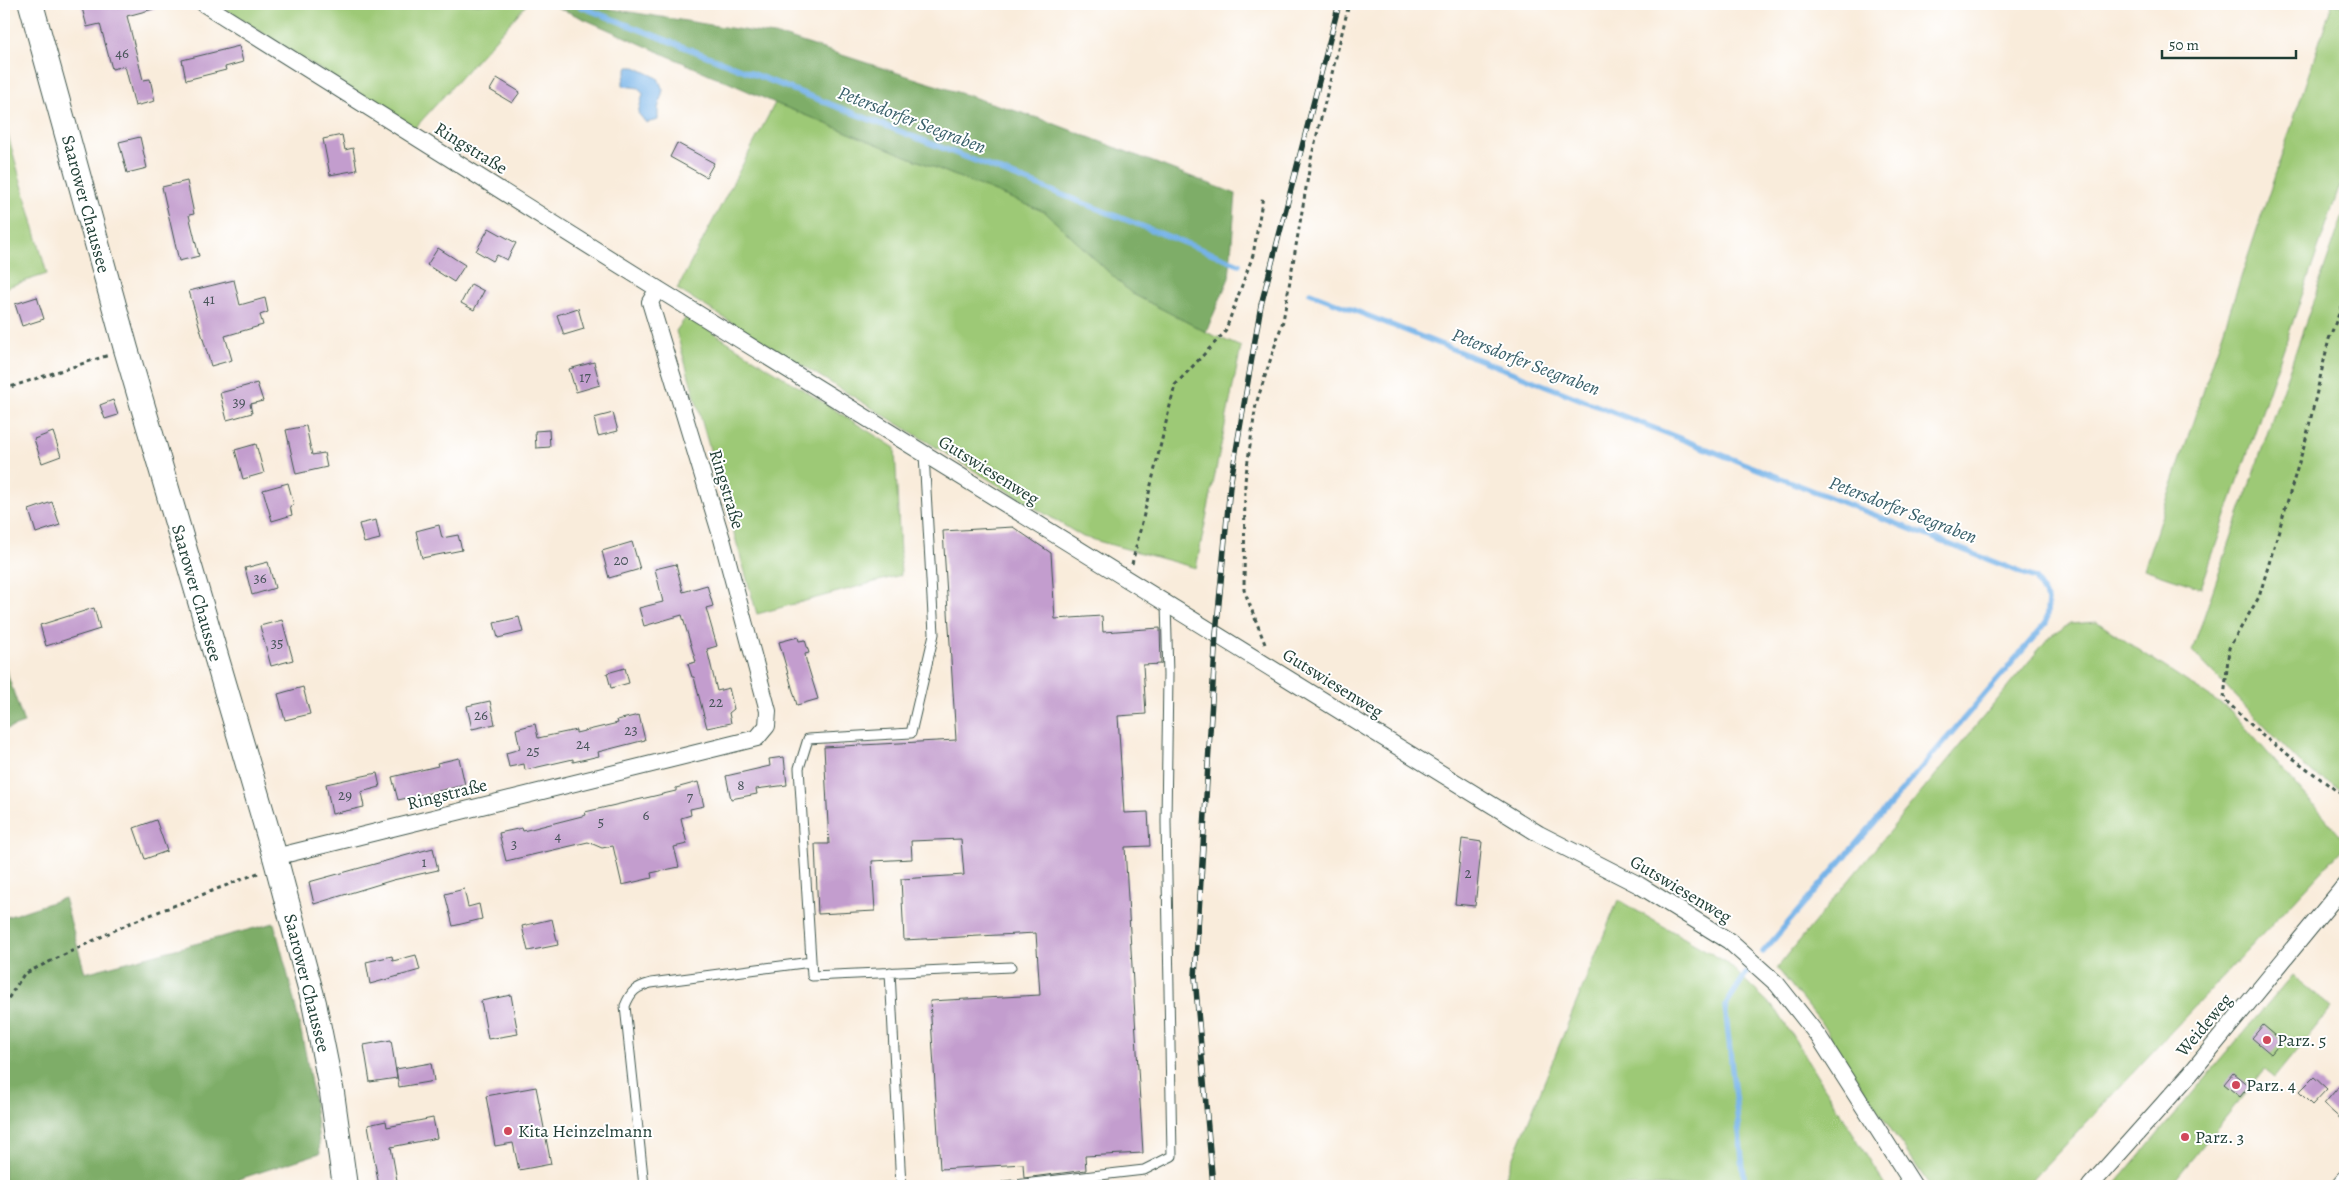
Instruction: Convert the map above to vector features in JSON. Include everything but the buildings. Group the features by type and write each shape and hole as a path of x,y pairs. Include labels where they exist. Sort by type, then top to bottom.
{"main road":[{"name":"Saarower Chaussee","path":"31,4 126,349 276,861 314,1003 332,1093 345,1186"}],"street":[{"name":"Ringstraße","path":"204,4 658,289 650,302 722,539 768,711 767,726 757,738 276,861"},
{"name":"Gutswiesenweg","path":"658,289 1539,834 1639,885 1729,941 1777,984 1819,1037 1914,1186"},
{"name":"Weideweg","path":"2090,1186 2190,1074 2345,885"},
{"path":"2339,1186 2345,1179"}],"lane":[{"path":"924,453 934,634 911,733 808,739 799,768 812,976 1011,966"},
{"path":"1006,1186 1144,1170 1172,1156 1166,822 1168,675 1166,603"},
{"path":"644,1186 625,1006 629,994 637,986 651,983 811,962"},
{"path":"890,972 901,1186"}],"path":[{"path":"1275,670 1244,590 1245,481 1256,404 1282,321 1311,159 1349,4"},
{"path":"1128,580 1175,385 1225,332 1253,255 1263,196"},
{"path":"2345,299 2329,339 2306,439 2259,598 2229,648 2224,699 2263,736 2345,797"},
{"path":"4,390 126,349"},
{"path":"4,1005 24,974 132,922 276,861"}],"green space":[{"path":"217,4 527,4 414,129"},
{"path":"550,4 580,4 786,37 1047,121 1236,194 1229,278 1206,332 1131,293 1045,212 775,103"},
{"path":"2332,4 2345,4 2345,171 2201,588 2144,569"},
{"path":"775,103 1045,212 1131,293 1206,332 1241,347 1196,568 1083,537 677,289"},
{"path":"4,121 47,274 4,288"},
{"path":"2345,209 2345,793 2304,767 2192,651"},
{"path":"687,316 895,448 901,575 757,614 676,331"},
{"path":"2097,622 2231,711 2345,841 2345,846 2027,1186 1930,1186 1868,1096 1820,1021 1777,968 2049,637 2070,624"},
{"path":"4,664 24,723 4,730"},
{"path":"64,898 85,973 274,923 308,1066 320,1153 217,1186 4,1186 4,918"},
{"path":"1618,900 1726,962 1777,1011 1886,1186 1502,1186"},
{"path":"2292,975 2332,1007 2274,1078 2264,1070 2170,1186 2114,1186"}],"water":[{"path":"628,67 635,67 658,78 663,90 658,109 658,120 646,123 638,113 643,94 639,88 623,86"}],"waterway":[{"name":"Petersdorfer Seegraben","path":"574,4 1239,264"},
{"name":"Petersdorfer Seegraben","path":"1310,293 2035,578 2048,601 2046,623 1763,952"},
{"name":"Petersdorfer Seegraben","path":"1745,1186 1725,1006 1747,972"}],"railway":[{"path":"1213,1186 1195,977 1216,634 1230,486 1261,305 1339,4"}],"place":[{"name":"Parz. 5","path":"2267,1040"},
{"name":"Parz. 4","path":"2236,1085"},
{"name":"Kita Heinzelmann","path":"508,1131"},
{"name":"Parz. 3","path":"2185,1137"}]}
